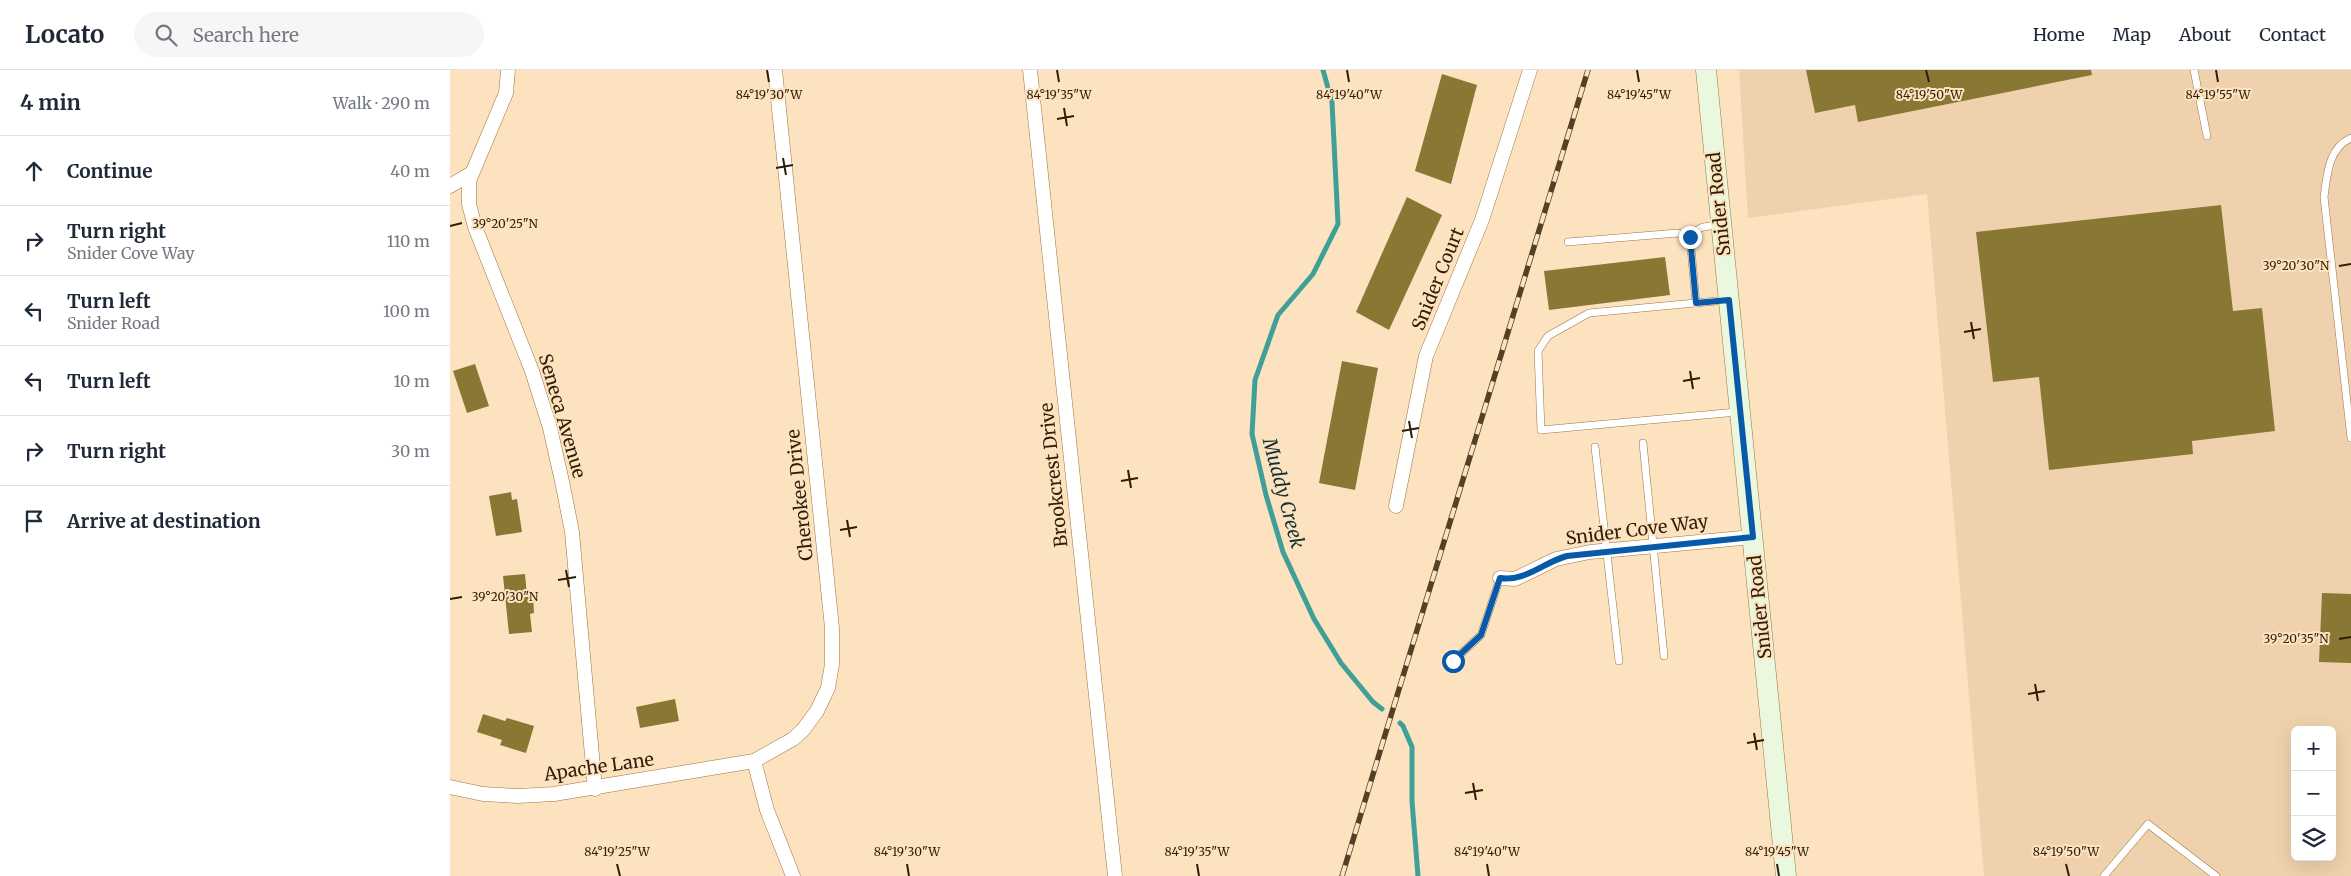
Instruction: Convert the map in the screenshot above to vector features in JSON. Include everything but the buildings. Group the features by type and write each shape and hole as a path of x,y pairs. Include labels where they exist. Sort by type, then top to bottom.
{"street":[{"name":"Seneca Avenue","path":"508,70 506,92 472,173 468,192 473,219 532,371 550,428 563,486 572,532 595,789"},
{"name":"Cherokee Drive","path":"754,761 793,739 811,721 828,688 832,664 829,592 775,70"},
{"name":"Brookcrest Drive","path":"1030,70 1115,876"},
{"name":"Snider Court","path":"1396,506 1426,356 1482,220 1530,70"},
{"name":"Snider Road","path":"1706,70 1786,876"},
{"path":"450,186 472,173"},
{"name":"Snider Cove Way","path":"1500,578 1516,579 1545,563 1567,556 1753,537"},
{"path":"754,761 767,810 793,876"},
{"name":"Apache Lane","path":"450,787 483,794 518,796 595,789 754,761"}],"lane":[{"path":"2194,70 2207,136"},
{"path":"2351,138 2343,142 2328,165 2324,197 2351,438"},
{"path":"1696,303 1690,237 1695,230 1702,226 1721,224"},
{"path":"1568,242 1678,233 1690,237"},
{"path":"1729,300 1589,313 1548,336 1538,351 1541,430 1740,412"},
{"path":"1643,443 1664,656"},
{"path":"1595,447 1619,661"},
{"path":"1453,661 1481,635 1500,578"},
{"path":"2104,876 2148,824 2216,876"}],"shaded area":[{"path":"1739,70 2351,70 2351,876 1984,876 1927,194 1748,218"}],"waterway":[{"name":"Muddy Creek","path":"1323,70 1332,102 1338,224 1313,274 1278,315 1255,380 1252,434 1266,495 1283,552 1314,619 1341,663 1373,702 1382,709"},
{"name":"Muddy Creek","path":"1400,723 1412,747 1412,801 1418,876"}],"railway":[{"path":"1342,876 1588,70"}],"route":[{"path":"1453,661 1481,635 1500,578 1516,579 1545,563 1567,556 1590,552 1753,537 1729,300 1696,303 1690,237"}]}
